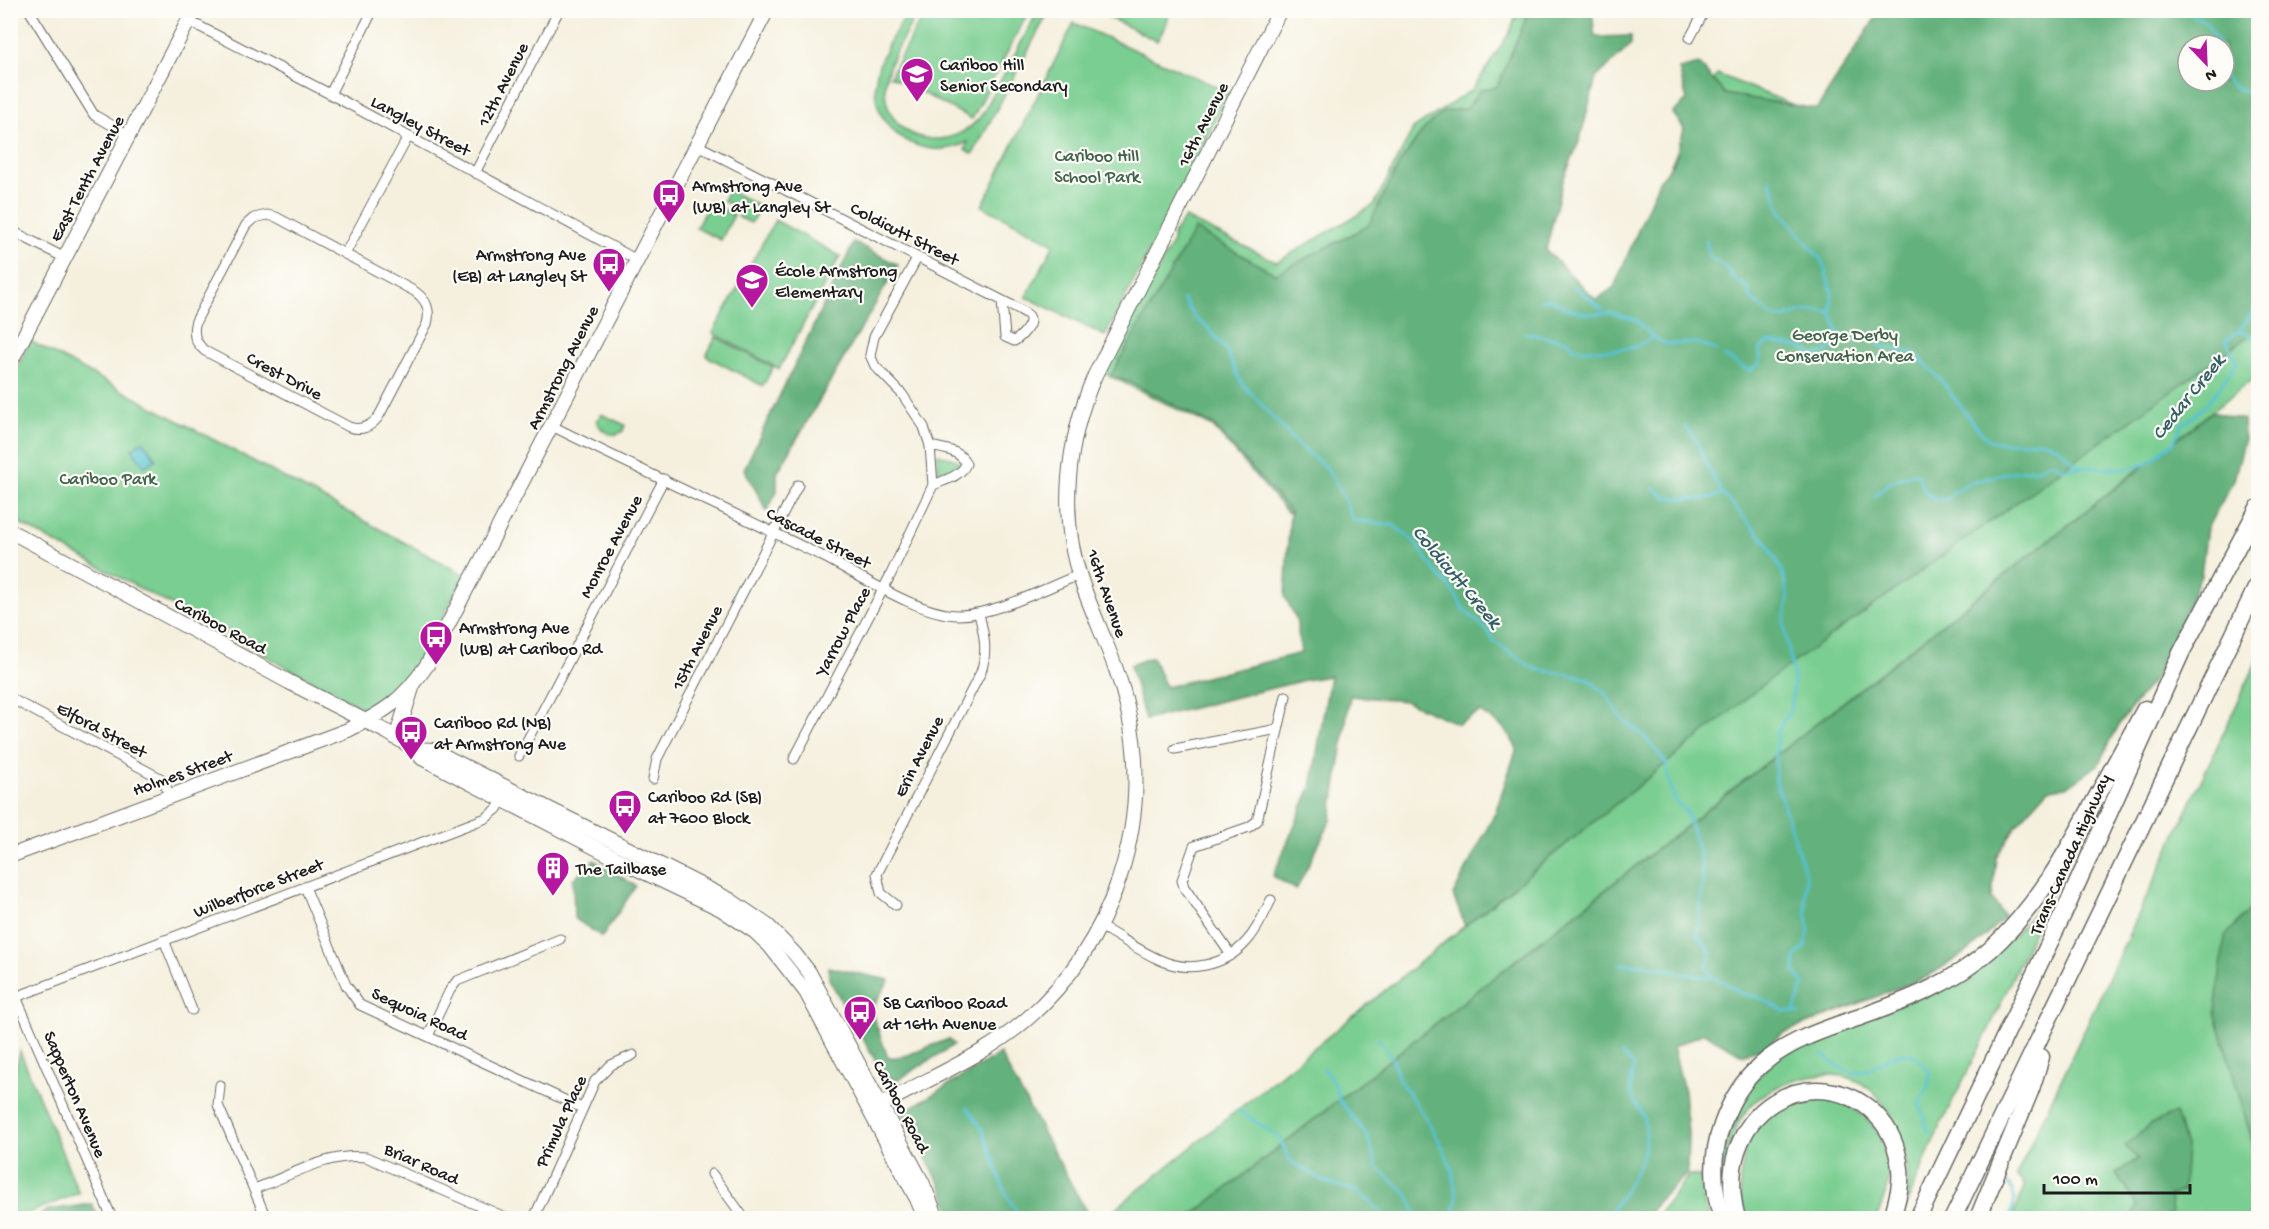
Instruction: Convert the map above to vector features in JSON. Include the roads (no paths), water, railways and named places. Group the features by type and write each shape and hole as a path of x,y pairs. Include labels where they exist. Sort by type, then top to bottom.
{"highway":[{"name":"Trans-Canada Highway","path":"1918,1218 2068,904 2181,653 2259,508"},
{"path":"1953,1218 2059,1003 2259,584"},
{"path":"1722,1218 1717,1203 1713,1165 1719,1134 1736,1094 1749,1076 1761,1064 1791,1045 1900,1002 1957,974 1989,951 2015,926 2048,883 2161,679 2181,653"},
{"path":"1978,1218 2031,1089 2059,1003"},
{"path":"1737,1218 1733,1199 1733,1168 1748,1126 1769,1105 1786,1095 1803,1090 1823,1089 1839,1092 1863,1103 1889,1132 1901,1170 1900,1187 1892,1218"}],"street":[{"path":"29,10 90,110 99,119 129,135"},
{"path":"330,94 373,10"},
{"name":"12th Avenue","path":"475,173 559,10"},
{"name":"Armstrong Avenue","path":"366,721 392,706 413,685 427,665 767,10"},
{"name":"16th Avenue","path":"876,1108 991,1046 1025,1020 1067,977 1101,927 1118,884 1129,844 1135,801 1135,764 1131,727 1123,689 1079,575 1071,532 1068,494 1074,436 1088,392 1280,10"},
{"path":"1690,38 1705,10"},
{"name":"East Tenth Avenue","path":"10,363 191,16"},
{"name":"Langley Street","path":"191,16 408,138 637,260"},
{"path":"345,254 408,138"},
{"name":"Coldicutt Street","path":"697,146 1002,301"},
{"name":"Crest Drive","path":"267,215 276,217 345,254 418,294 425,302 429,314 427,324 379,416 370,425 358,429 349,427 205,351 196,341 194,329 246,225 254,218 267,215"},
{"path":"10,230 65,258"},
{"name":"Yarrow Place","path":"794,759 884,588 933,485 930,446 924,427 902,393 878,370 870,355 874,337 917,258"},
{"name":"Cascade Street","path":"552,426 884,588 939,612 957,615 979,614 1079,575"},
{"path":"930,446 957,453 964,457 966,464 964,470 933,485"},
{"name":"Monroe Avenue","path":"519,756 664,479"},
{"name":"15th Avenue","path":"653,779 657,759 798,485"},
{"name":"Cariboo Road","path":"10,531 289,682 366,721 415,749 422,758 625,863 721,909 754,931 785,963 806,992 922,1182 937,1218"},
{"name":"Erin Avenue","path":"896,906 881,893 877,874 981,672 986,644 979,614"},
{"path":"396,738 413,685"},
{"path":"1231,955 1184,887 1182,880 1194,846 1250,827 1257,821 1286,696"},
{"name":"Elford Street","path":"10,698 162,779 170,795"},
{"name":"Holmes Street","path":"10,856 348,730 366,721"},
{"path":"1174,749 1278,729"},
{"name":"Cariboo Road","path":"415,749 432,750 730,900 783,941 809,972 876,1108 925,1218"},
{"name":"Wilberforce Street","path":"16,997 486,818 497,809 503,799"},
{"name":"Sequoia Road","path":"305,887 346,985 355,999 368,1009 582,1108"},
{"path":"1101,927 1157,959 1181,966 1206,966 1231,955 1241,947 1254,933 1271,900"},
{"path":"428,1036 450,990 457,981 560,939"},
{"path":"164,940 192,1010"},
{"name":"Sapperton Avenue","path":"10,983 112,1218"},
{"name":"Primula Place","path":"534,1218 595,1081 602,1072 633,1055"},
{"path":"220,1085 218,1105 266,1218"},
{"name":"Briar Road","path":"254,1190 328,1159 341,1156 366,1156 507,1218"},
{"path":"712,1174 744,1218"}],"water":[{"path":"143,441 156,459 145,467 132,449"}],"waterway":[{"path":"2182,10 2206,22 2212,33"},
{"path":"2236,88 2256,96 2258,102"},
{"path":"1770,179 1780,210 1822,261 1832,293 1831,313 1841,339"},
{"path":"1706,240 1709,257 1725,267 1736,280 1747,287 1752,300 1774,317 1784,318 1813,310 1831,313"},
{"path":"1574,286 1602,309"},
{"name":"Coldicutt Creek","path":"1183,299 1195,318 1207,327 1225,348 1241,382 1298,445 1326,467 1341,491 1353,520 1393,525 1414,541 1453,591 1465,611 1489,632 1493,641 1535,669 1587,678 1606,694 1621,718 1644,736 1666,763 1670,786 1676,802 1686,811 1699,851 1703,876 1697,934 1711,953 1706,968 1712,977 1742,994 1758,997 1784,1011 1800,1013"},
{"path":"1540,301 1550,299 1564,307 1588,314 1611,313 1636,320 1653,337"},
{"path":"2239,331 2258,305"},
{"name":"Cedar Creek","path":"1724,356 1749,371 1760,364 1760,349 1769,342 1802,348 1815,356 1849,337 1866,334 1881,346 1918,356 1941,380 1976,427 1989,440 2004,443 2040,441 2059,447 2067,457 2082,467 2126,469 2146,464 2174,442 2182,424 2197,414 2220,387 2237,362 2226,340 2239,331 2251,335 2258,341"},
{"name":"Cedar Creek","path":"1525,333 1568,341 1575,349 1613,350 1635,347 1653,337 1666,344 1697,343 1716,350"},
{"path":"1686,427 1698,444 1723,494 1767,543 1782,571 1788,599 1784,625 1794,678 1791,709 1777,732 1775,779 1806,875 1805,900 1809,930 1805,946 1795,957 1795,972 1804,984 1794,1011"},
{"path":"1875,496 1889,483 1913,473 1919,475 1924,489 1935,500 1948,499 1967,484 2011,472 2037,469 2053,462 2063,469 2082,467"},
{"path":"1653,488 1667,498 1705,499 1723,494"},
{"path":"1621,965 1645,964 1685,974 1710,977"},
{"path":"1379,1039 1392,1058 1399,1080 1424,1115 1443,1148 1452,1170 1457,1199 1454,1218"},
{"path":"1607,1218 1636,1172 1645,1146 1646,1133 1643,1117 1635,1103 1631,1089 1634,1066 1622,1054"},
{"name":"Coldicutt Creek","path":"1823,1055 1850,1072 1861,1072 1900,1054 1909,1054 1919,1060 1930,1074 1928,1087 1919,1104 1929,1133"},
{"path":"1324,1069 1336,1087 1339,1100 1367,1135 1377,1167 1407,1194 1418,1218"},
{"path":"967,1107 983,1131 1005,1192 1020,1218"},
{"path":"1238,1110 1279,1137 1290,1161 1323,1181 1359,1192 1388,1218"},
{"name":"Coldicutt Creek","path":"2008,1184 2014,1196 2010,1218"}],"place":[{"name":"Cariboo Hill Senior Secondary","path":"917,103"},
{"name":"Armstrong Ave (WB) at Langley St","path":"669,224"},
{"name":"Armstrong Ave (EB) at Langley St","path":"609,293"},
{"name":"École Armstrong Elementary","path":"752,309"},
{"name":"Armstrong Ave (WB) at Cariboo Rd","path":"436,666"},
{"name":"Cariboo Rd (NB) at Armstrong Ave","path":"411,761"},
{"name":"Cariboo Rd (SB) at 7600 Block","path":"625,835"},
{"name":"The Tailbase","path":"553,897"},
{"name":"SB Cariboo Road at 16th Avenue","path":"860,1041"}],"park label":[{"name":"Cariboo Hill School Park","path":"1097,165"},
{"name":"George Derby Conservation Area","path":"1845,344"},
{"name":"Cariboo Park","path":"108,478"}]}
